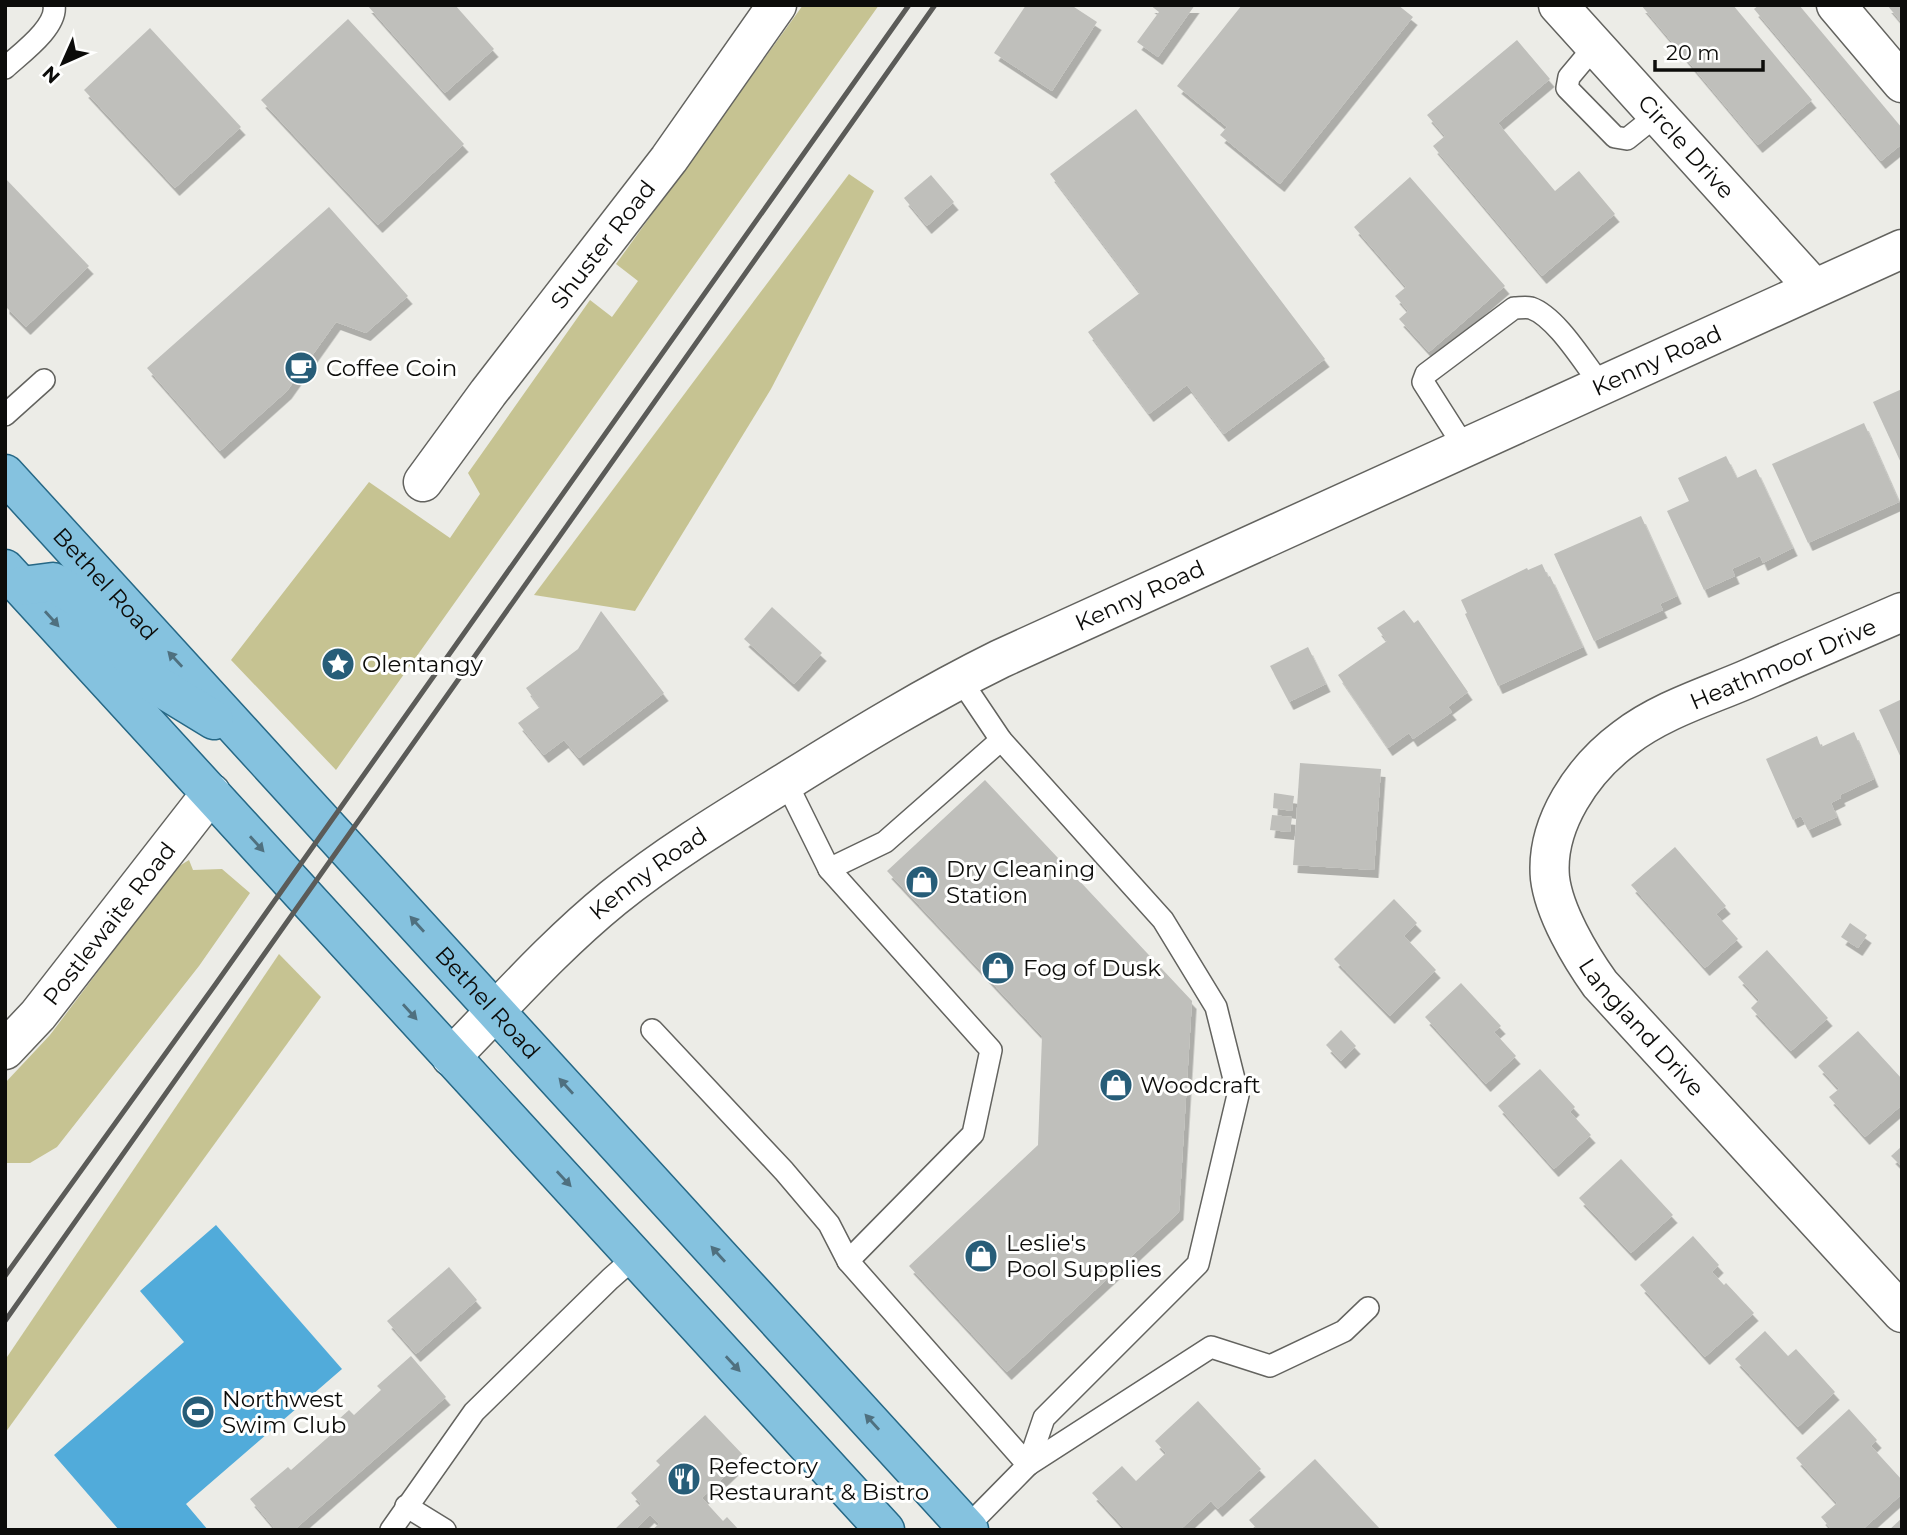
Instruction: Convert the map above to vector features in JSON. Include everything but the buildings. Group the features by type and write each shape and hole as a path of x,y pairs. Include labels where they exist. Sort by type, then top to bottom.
{"main road":[{"name":"Bethel Road","path":"5,474 255,745 967,1529"},
{"path":"13,578 53,582 79,598 155,684 255,745"},
{"path":"13,578 885,1530"}],"street":[{"name":"Shuster Road","path":"423,482 488,393 669,159 777,5"},
{"name":"Circle Drive","path":"1558,5 1814,288"},
{"path":"1836,5 1902,83"},
{"name":"Kenny Road","path":"451,1058 554,950 614,898 678,849 893,715 960,678 1902,249"},
{"name":"Heathmoor Drive","path":"1663,715 1902,612"},
{"name":"Langland Drive","path":"1663,715 1626,737 1595,764 1570,799 1553,839 1550,879 1562,917 1578,953 1600,984 1902,1313"},
{"name":"Postlewaite Road","path":"5,1050 38,1015 211,793"}],"lane":[{"path":"5,68 47,29 55,11 54,5"},
{"path":"1465,448 1423,382 1426,374 1514,308 1529,307 1544,316 1557,328 1602,386"},
{"path":"5,415 44,380"},
{"path":"960,678 1001,740 1163,920 1216,1007 1238,1095 1198,1264 1045,1418 1028,1465"},
{"path":"829,869 885,842 1001,740"},
{"path":"786,782 829,869 990,1050 973,1134 848,1261"},
{"path":"652,1030 829,1224 848,1261 1028,1465"},
{"path":"391,1530 474,1412 635,1257"},
{"path":"967,1529 1028,1465 1211,1346 1270,1366 1344,1331 1368,1308"},
{"path":"406,1506 444,1530"}],"shaded area":[{"path":"803,5 879,5 336,770 231,660 369,482 450,538 480,494 468,473 590,300 612,317 638,281 616,264"},
{"path":"849,174 874,191 771,389 635,611 534,595"},
{"path":"189,860 193,870 222,869 250,893 199,966 57,1147 30,1163 5,1163 5,1083 50,1035 176,868"},
{"path":"279,954 321,997 5,1433 5,1360"}],"water":[{"name":"Northwest Swim Club","path":"216,1225 342,1369 186,1504 208,1530 119,1530 54,1455 184,1342 140,1291"}],"railway":[{"path":"5,1276 215,985 909,5"},
{"path":"5,1321 935,5"}],"place":[{"name":"Coffee Coin","path":"301,368"},
{"name":"Olentangy","path":"338,664"},
{"name":"Dry Cleaning Station","path":"922,882"},
{"name":"Fog of Dusk","path":"998,968"},
{"name":"Woodcraft","path":"1116,1085"},
{"name":"Leslie's Pool Supplies","path":"981,1256"},
{"name":"Northwest Swim Club","path":"198,1412"},
{"name":"Refectory Restaurant & Bistro","path":"684,1479"}]}
